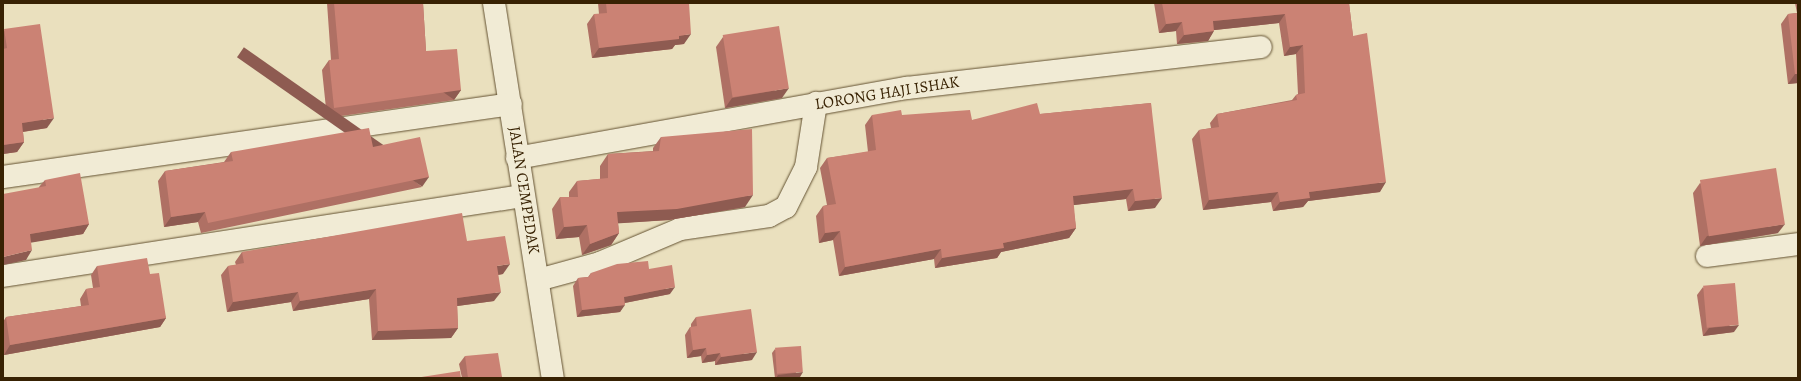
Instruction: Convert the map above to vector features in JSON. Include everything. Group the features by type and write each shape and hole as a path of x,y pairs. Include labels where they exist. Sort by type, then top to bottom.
{"street":[{"name":"JALAN CEMPEDAK","path":"494,3 511,104 517,158 553,378"},
{"name":"LORONG HAJI ISHAK","path":"517,158 816,103 907,88 1261,47"},
{"path":"538,280 600,263 680,229 769,216 786,208 806,167 816,103"},
{"path":"3,177 511,104"},
{"path":"3,276 523,196"},
{"path":"1707,256 1798,244"}],"building":[{"path":"334,3 423,3 426,51 457,49 461,90 334,108 329,60 339,59"},
{"path":"606,3 689,3 691,34 679,36 679,39 599,48 594,14 607,13"},
{"path":"1162,3 1349,3 1353,36 1367,33 1386,182 1309,192 1310,198 1280,202 1278,192 1209,200 1199,130 1219,127 1217,114 1297,100 1296,95 1305,93 1303,45 1290,47 1285,14 1213,21 1214,31 1184,35 1182,22 1166,24"},
{"path":"1798,13 1798,74 1795,74 1788,14"},
{"path":"40,24 54,118 22,123 24,142 3,145 3,49 7,48 4,29"},
{"path":"779,26 789,88 733,97 723,35"},
{"path":"1037,103 1040,114 1151,103 1162,198 1135,201 1133,189 1073,196 1076,228 1003,243 1004,248 942,258 941,249 845,267 840,231 825,233 823,206 836,204 827,158 876,150 872,115 901,110 902,115 970,110 972,120"},
{"path":"369,128 373,147 420,137 429,177 208,223 205,212 171,217 165,171 233,161 231,152"},
{"path":"752,129 753,195 677,209 617,212 619,233 590,244 587,225 564,227 560,197 578,197 577,181 608,178 608,154 659,151 661,137"},
{"path":"1776,168 1785,224 1709,236 1700,180"},
{"path":"80,173 89,224 30,234 32,250 3,257 3,194 46,186 45,180"},
{"path":"462,213 467,241 505,236 510,264 497,266 501,292 457,298 458,328 378,331 376,289 300,301 298,292 233,302 228,266 244,263 242,252"},
{"path":"147,258 150,274 159,273 166,318 10,345 6,317 89,305 86,289 100,287 97,266"},
{"path":"648,261 649,269 672,265 675,287 624,297 625,305 582,310 578,278 589,277 591,273 617,264"},
{"path":"1735,283 1739,325 1707,328 1703,286"},
{"path":"751,309 757,352 721,357 720,353 707,355 706,348 693,350 690,327 697,326 696,317"},
{"path":"801,346 803,372 777,374 775,348"},
{"path":"498,353 502,377 468,378 465,356"},
{"path":"460,371 461,378 415,378"}]}
